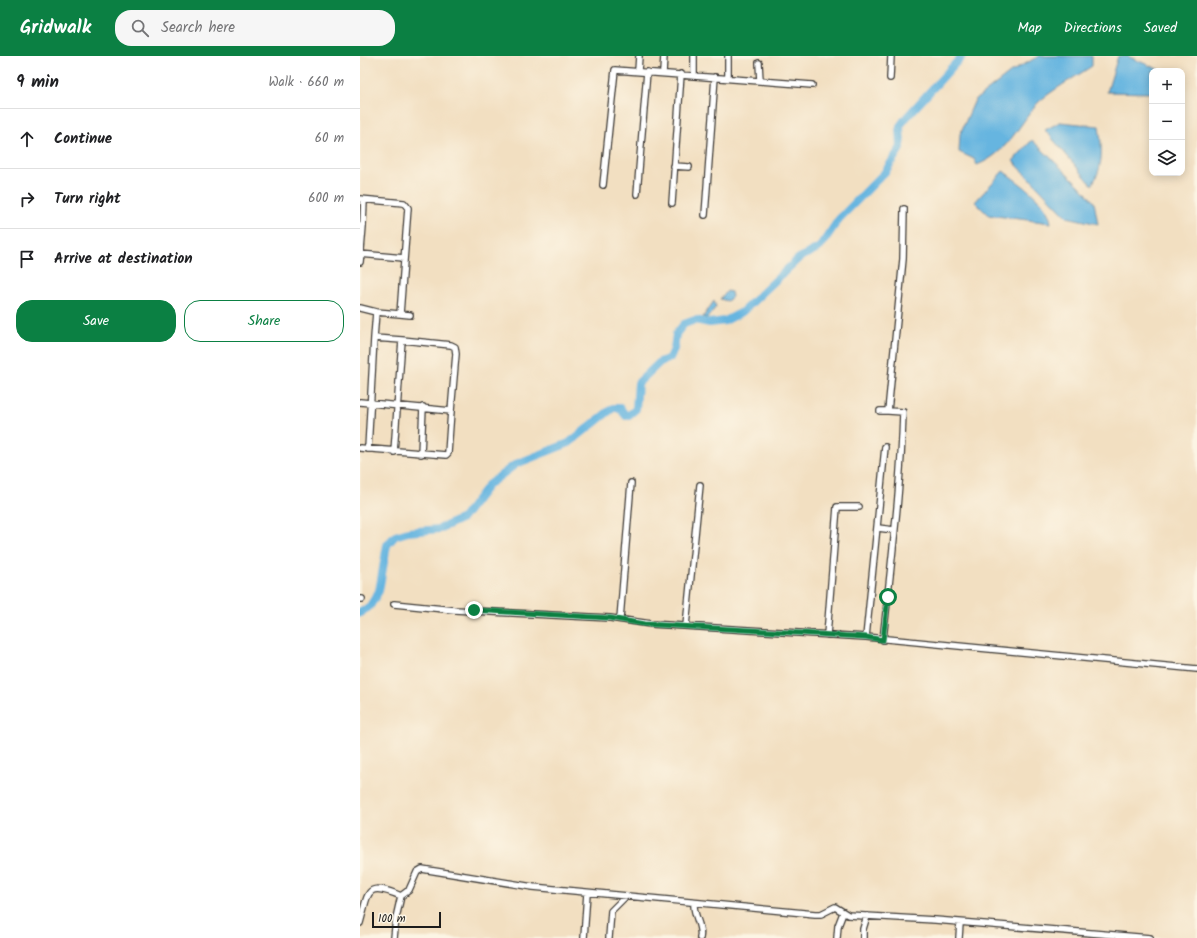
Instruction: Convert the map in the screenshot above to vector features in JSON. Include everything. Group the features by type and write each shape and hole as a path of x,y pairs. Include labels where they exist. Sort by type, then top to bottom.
{"street":[{"path":"638,71 639,56"},
{"path":"663,73 664,56"},
{"path":"694,56 694,75"},
{"path":"728,56 728,78"},
{"path":"890,78 891,56"},
{"path":"759,63 760,81"},
{"path":"603,185 614,71 616,69 812,85"},
{"path":"637,194 646,72"},
{"path":"672,203 681,74"},
{"path":"705,215 715,77"},
{"path":"674,166 689,167"},
{"path":"360,262 362,199 404,203 407,205 400,314"},
{"path":"888,411 902,281 904,210"},
{"path":"360,254 404,258"},
{"path":"360,308 376,312 410,316"},
{"path":"368,449 376,312"},
{"path":"360,448 421,454 447,454 456,354 455,347 451,345 374,338"},
{"path":"394,452 402,340"},
{"path":"360,402 423,407 451,411"},
{"path":"421,454 423,407"},
{"path":"880,411 903,412 902,455 883,640"},
{"path":"866,637 885,447"},
{"path":"620,619 631,483"},
{"path":"686,626 700,486"},
{"path":"827,635 837,507 838,505 859,507"},
{"path":"878,528 894,530"},
{"path":"394,604 454,610 620,619 644,624 866,637 883,640 1197,670"},
{"path":"394,938 396,918 401,896 409,890 417,872 422,869 533,887 625,897 815,914 821,914 835,907 848,915 1150,938"},
{"path":"360,923 366,898 373,890 379,888 401,896"},
{"path":"584,938 587,893"},
{"path":"609,938 611,911 625,897"},
{"path":"694,903 695,917 701,931 700,938"},
{"path":"837,938 838,926 843,913"},
{"path":"863,938 863,929 867,916"},
{"path":"959,938 960,923"}],"water":[{"path":"1039,56 1092,56 1092,66 1054,90 1040,101 1004,147 987,160 977,165 974,159 959,152 960,134 975,100 1011,72"},
{"path":"1118,56 1127,56 1155,68 1149,68 1149,93 1107,92"},
{"path":"1060,122 1099,126 1101,157 1099,171 1092,185 1045,130"},
{"path":"1032,140 1079,185 1094,202 1098,224 1067,217 1013,161"},
{"path":"1003,171 1025,187 1039,200 1049,215 1051,223 988,215 975,202"},
{"path":"727,291 731,292 732,297 727,301 720,299"},
{"path":"714,301 716,307 707,318 703,317"}],"waterway":[{"path":"360,613 370,606 379,591 387,545 395,536 408,532 439,529 463,518 488,485 516,464 569,443 613,408 620,408 626,416 629,415 636,409 638,383 660,362 670,358 674,349 676,334 684,324 695,320 710,323 725,321 742,312 799,258 820,247 839,219 885,172 901,147 900,126 905,119 962,56"}],"route":[{"path":"474,610 584,618 610,618 644,624 866,637 883,640 888,597"}]}
